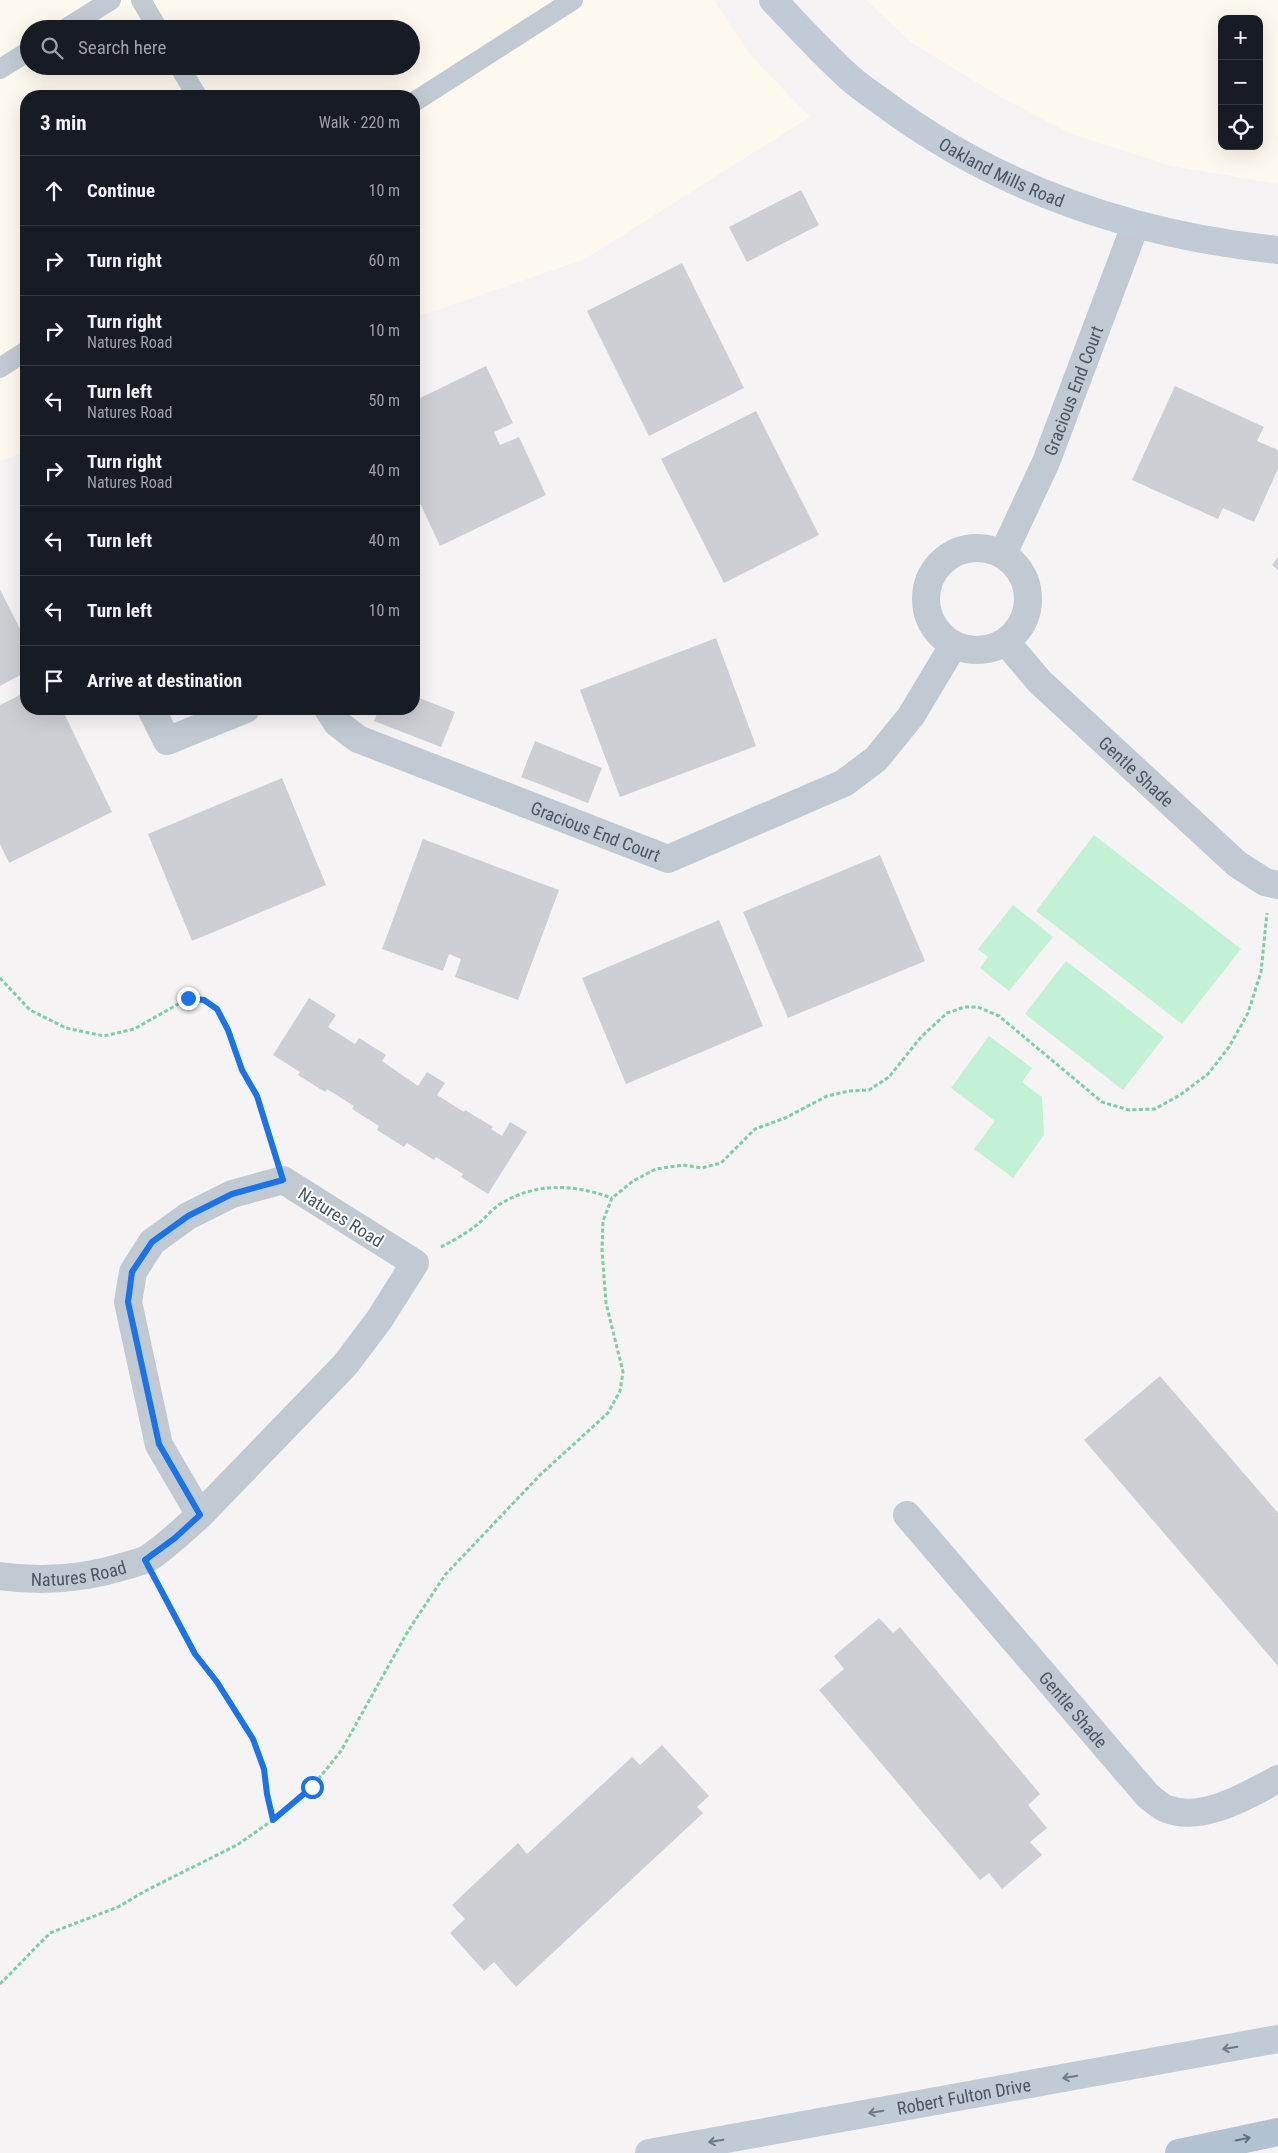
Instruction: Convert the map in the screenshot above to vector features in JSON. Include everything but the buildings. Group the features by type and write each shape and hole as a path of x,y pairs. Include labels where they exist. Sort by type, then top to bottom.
{"main road":[{"path":"1179,2153 1278,2132"}],"street":[{"name":"Oakland Mills Road","path":"773,0 850,78 911,124 1009,180 1135,226 1234,246 1278,250"},
{"name":"Gracious End Court","path":"1003,554 1046,462 1135,226"},
{"path":"982,548 1003,554 1016,565 1024,578 1029,598 1026,617 1014,635 1006,642 994,648 972,651 953,646 939,636 928,619 925,598 930,576 944,558 963,549 982,548"},
{"name":"Gentle Shade","path":"1006,642 1040,682 1237,864 1265,882 1276,884"},
{"name":"Gracious End Court","path":"331,715 336,723 358,739 668,859 844,783 876,759 911,716 953,646"},
{"path":"154,715 167,741 231,715"},
{"name":"Natures Road","path":"0,1576 20,1579 64,1579 106,1572 145,1560 175,1538 200,1515 345,1365 379,1320 415,1263 283,1180 232,1194 188,1216 152,1242 132,1272 128,1302 159,1444 200,1515"},
{"name":"Gentle Shade","path":"907,1515 1148,1796 1167,1809 1191,1814 1232,1803 1278,1780"},
{"name":"Robert Fulton Drive","path":"649,2153 1278,2039"}],"lane":[{"path":"79,20 111,0"},
{"path":"141,0 153,20"},
{"path":"420,98 573,0"},
{"path":"0,69 20,57"},
{"path":"184,75 193,90"},
{"path":"0,368 20,355"}],"path":[{"path":"0,1984 50,1933 118,1907 237,1844 273,1820 312,1787 341,1751 408,1631 445,1575 540,1475 608,1413 620,1391 623,1372 606,1303 602,1250 603,1221 612,1198 633,1182 656,1169 683,1165 702,1168 721,1162 755,1129 785,1118 827,1096 849,1091 869,1090 889,1077 921,1037 947,1012 965,1007 978,1007 999,1016 1102,1102 1129,1110 1155,1108 1180,1095 1208,1074 1229,1047 1248,1013 1261,972 1266,918 1276,884"},
{"path":"0,978 30,1010 66,1028 104,1036 134,1029 188,998 204,1000 217,1009 228,1030 242,1070 257,1096 283,1180"},
{"path":"415,1263 474,1228 500,1205 531,1190 560,1186 589,1190 612,1198"},
{"path":"145,1560 195,1654 217,1682 253,1739 264,1769 273,1820"}],"shaded area":[{"path":"0,0 714,0 749,53 810,117 585,259 420,316 420,90 20,90 20,454 0,461"},
{"path":"866,0 1278,0 1278,184 1171,166 1069,133 1004,99 912,43"}],"green space":[{"path":"1094,835 1241,949 1182,1024 1036,911"},
{"path":"1013,905 1053,937 1009,991 980,968 988,957 978,949"},
{"path":"1066,961 1164,1037 1123,1090 1025,1014"},
{"path":"989,1036 1032,1068 1022,1082 1042,1097 1044,1135 1013,1178 974,1149 995,1121 951,1088"}],"route":[{"path":"188,998 204,1000 217,1009 228,1030 242,1070 257,1096 283,1180 232,1194 188,1216 152,1242 132,1272 128,1302 159,1444 200,1515 175,1538 145,1560 195,1654 217,1682 253,1739 264,1769 273,1820 312,1787"}]}
